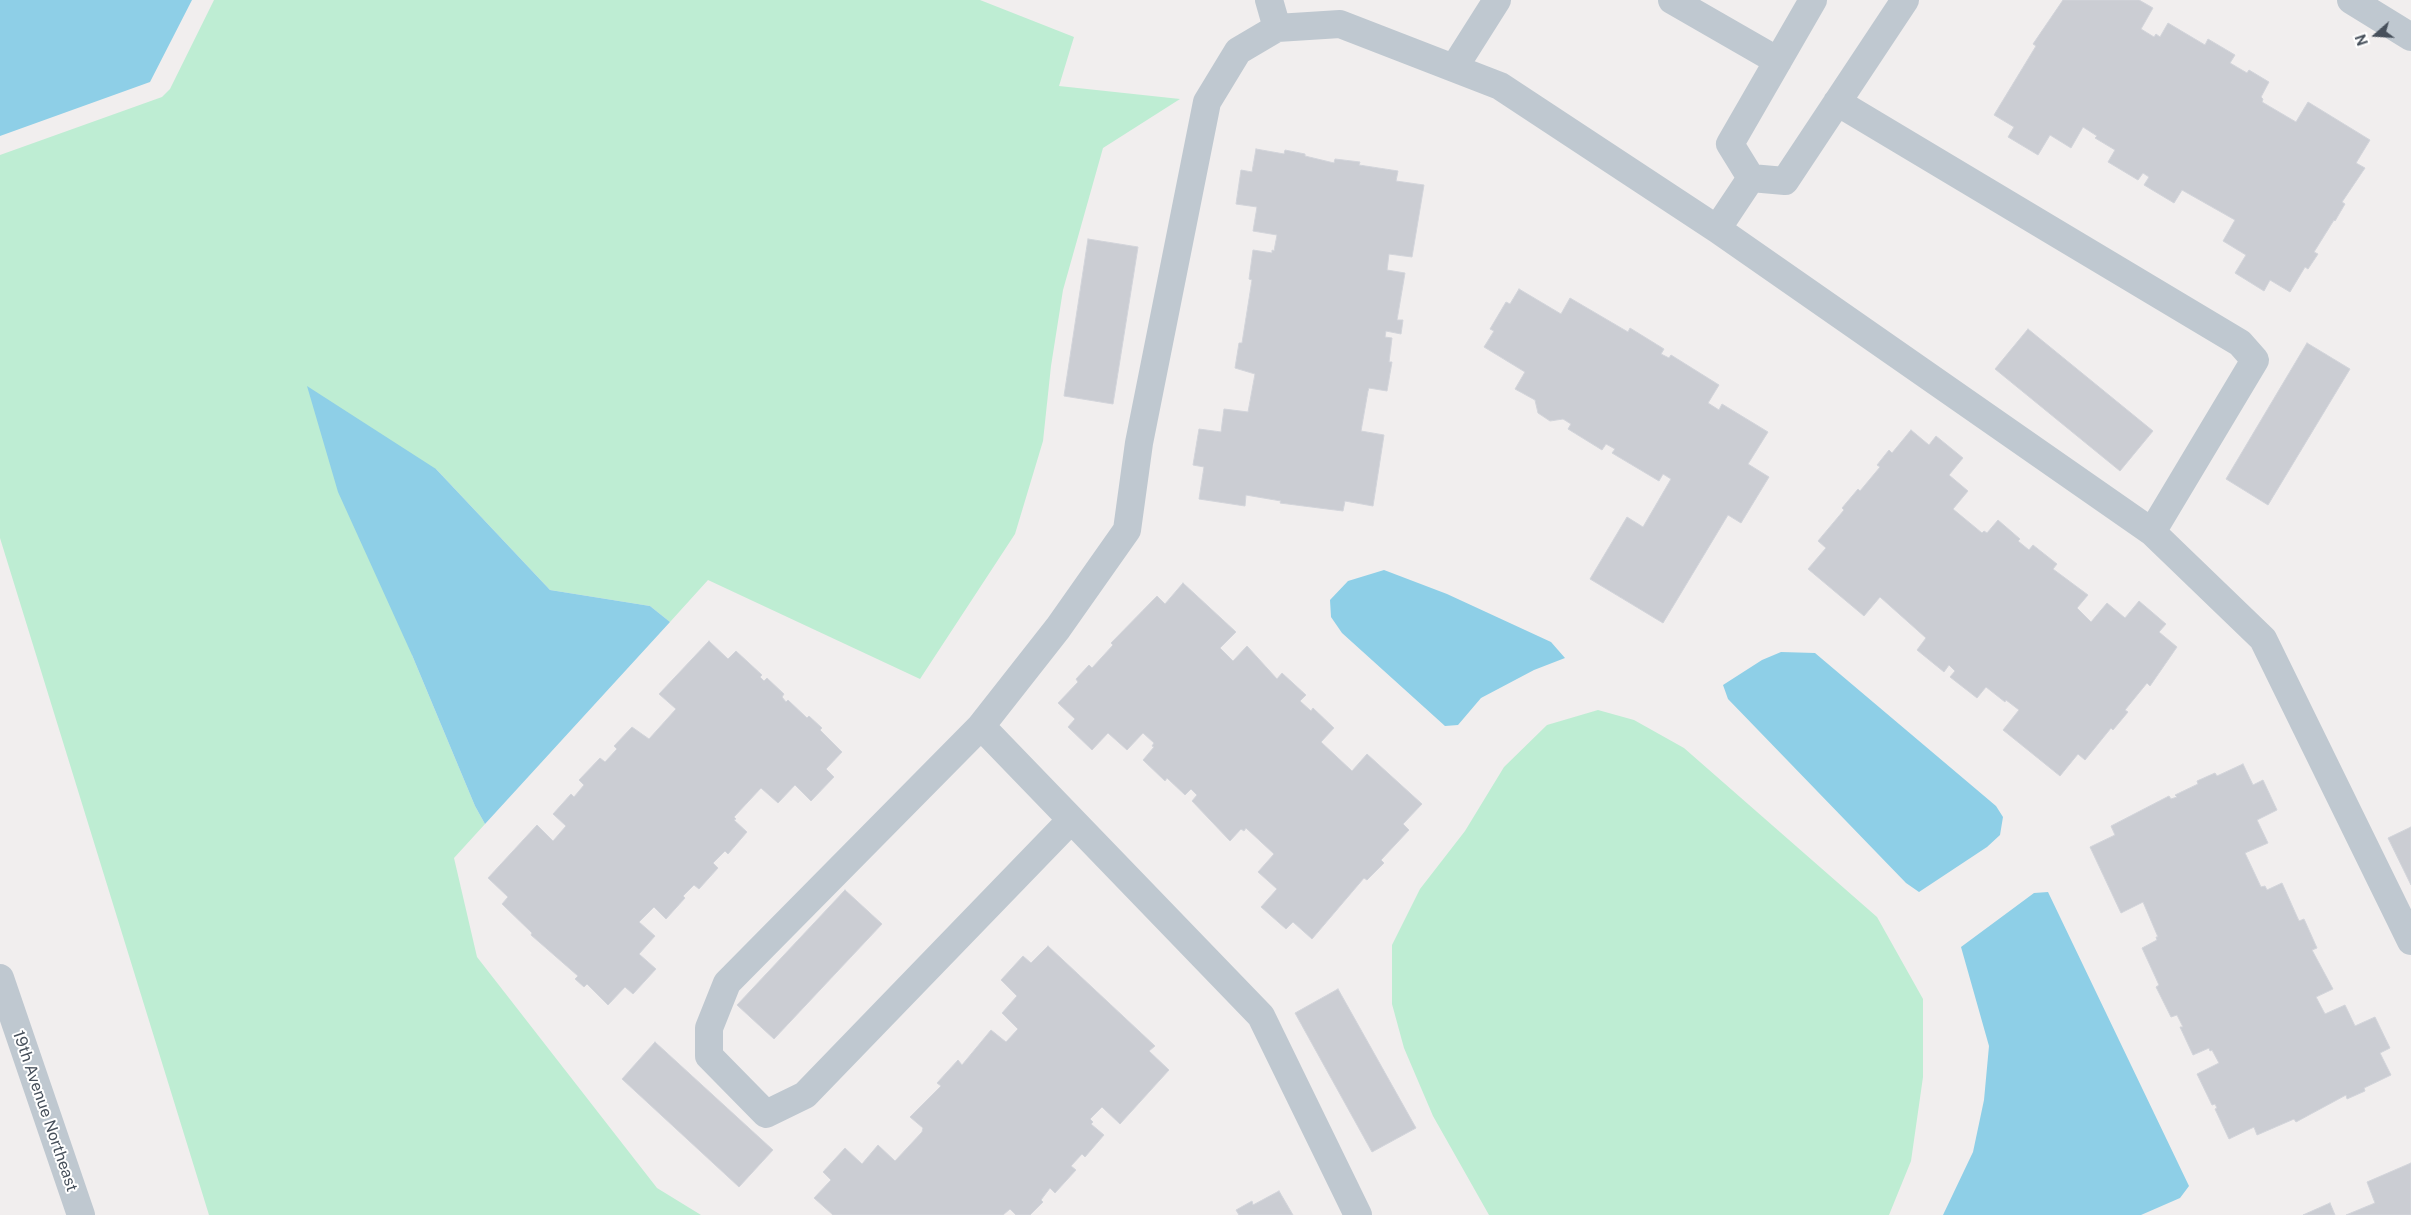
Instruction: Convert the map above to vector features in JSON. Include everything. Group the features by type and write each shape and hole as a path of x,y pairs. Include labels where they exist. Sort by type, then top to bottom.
{"street":[{"path":"1269,0 1277,28"},
{"path":"1454,68 1497,0"},
{"path":"1672,0 1778,62"},
{"path":"1751,178 1730,144 1814,0"},
{"path":"1751,178 1785,181 1905,0"},
{"path":"2351,0 2411,37"},
{"path":"1071,820 805,1095 766,1114 708,1056 710,1028 727,983 981,726 1058,628 1127,530 1139,443 1207,102 1238,51 1277,28 1340,24 1500,86 1716,229 2152,532 2263,639 2411,942"},
{"path":"1838,102 2240,343 2255,360 2152,532"},
{"path":"1716,229 1751,178"},
{"path":"981,726 1261,1016 1358,1215"},
{"name":"19th Avenue Northeast","path":"0,978 81,1215"}],"green space":[{"path":"214,0 980,0 1074,37 1059,86 1180,99 1103,148 1063,290 1051,366 1043,441 1015,534 920,679 708,580 670,622 650,606 550,590 436,469 412,655 475,806 485,824 454,858 477,957 657,1188 701,1215 209,1215 0,538 0,155 162,97 170,89"},
{"path":"1598,710 1634,720 1684,748 1877,917 1923,999 1923,1077 1911,1161 1889,1215 1489,1215 1433,1116 1404,1048 1392,1004 1392,945 1420,889 1465,831 1504,767 1547,725"}],"water":[{"path":"0,0 192,0 150,82 0,136"},
{"path":"307,386 436,469 550,590 650,606 670,622 485,824 475,806 412,655 338,492"},
{"path":"1384,570 1447,594 1551,642 1565,658 1534,670 1481,698 1458,725 1445,726 1342,633 1331,617 1330,600 1348,581"},
{"path":"1781,652 1815,653 1996,806 2003,817 2000,835 1987,847 1919,892 1906,883 1728,699 1723,685 1762,660"},
{"path":"2048,892 2189,1186 2180,1198 2141,1215 1943,1215 1973,1152 1984,1100 1989,1046 1961,947 2034,893"}],"building":[{"path":"2063,0 2139,0 2153,8 2141,29 2154,37 2156,34 2160,37 2168,23 2205,45 2208,39 2235,55 2230,63 2247,73 2249,70 2269,82 2261,97 2263,99 2262,102 2296,122 2308,102 2370,140 2356,163 2365,168 2342,202 2345,204 2314,252 2318,254 2308,269 2305,267 2290,292 2270,280 2264,291 2235,273 2246,255 2223,241 2235,220 2182,190 2174,203 2144,185 2149,177 2143,173 2138,180 2108,162 2115,150 2095,138 2097,136 2083,127 2071,148 2050,135 2038,155 2008,137 2014,127 1994,115 2036,46 2033,44"},
{"path":"1256,149 1284,154 1285,150 1334,163 1335,159 1360,162 1359,165 1398,171 1396,181 1424,185 1412,257 1389,254 1387,270 1405,273 1397,320 1403,320 1401,334 1386,331 1385,337 1392,338 1389,362 1392,362 1387,391 1369,388 1361,431 1384,435 1373,506 1345,501 1343,511 1280,503 1281,501 1246,495 1245,506 1199,499 1204,467 1193,465 1199,429 1221,432 1224,409 1248,412 1255,374 1235,368 1239,343 1242,343 1252,280 1249,279 1253,250 1272,253 1277,235 1253,231 1257,207 1236,204 1241,170 1252,172"},
{"path":"1088,239 1138,247 1113,404 1064,396"},
{"path":"1519,289 1561,314 1570,298 1628,332 1630,328 1664,349 1661,354 1669,358 1671,355 1719,385 1708,403 1719,410 1722,404 1768,432 1748,464 1769,477 1741,523 1728,515 1663,623 1590,579 1627,517 1643,527 1671,479 1663,474 1659,481 1612,453 1615,449 1606,444 1602,450 1568,429 1571,424 1563,419 1550,421 1538,413 1535,400 1515,389 1525,372 1484,347 1494,331 1490,329 1506,302 1510,304"},
{"path":"2028,329 2153,431 2120,471 1995,369"},
{"path":"2307,343 2350,369 2268,505 2226,479"},
{"path":"1911,430 1929,445 1936,436 1963,458 1949,475 1968,491 1953,509 1982,533 1984,531 1987,533 1998,520 2020,539 2018,541 2029,550 2033,545 2057,564 2053,569 2088,595 2077,608 2091,622 2107,603 2125,618 2139,601 2166,624 2159,632 2177,647 2150,686 2147,683 2125,710 2128,712 2113,730 2111,728 2085,760 2078,754 2060,776 2003,730 2019,710 1986,687 1977,698 1950,677 1955,671 1949,665 1944,672 1917,650 1926,638 1880,597 1864,616 1808,569 1826,548 1818,541 1844,510 1842,508 1858,489 1860,491 1880,467 1877,465 1889,450 1892,453"},
{"path":"1183,583 1236,632 1220,648 1233,661 1247,646 1277,679 1282,673 1306,695 1300,701 1311,711 1313,708 1334,728 1321,742 1352,771 1367,754 1422,804 1403,824 1409,830 1381,860 1384,863 1367,880 1364,878 1312,939 1293,922 1286,929 1261,907 1277,889 1258,872 1274,854 1246,828 1244,831 1241,829 1230,841 1192,801 1197,795 1191,789 1185,795 1167,778 1165,781 1143,760 1154,747 1152,746 1154,743 1143,733 1127,750 1108,733 1092,750 1068,727 1075,719 1058,703 1078,682 1076,679 1089,665 1092,668 1113,645 1111,643 1157,596 1165,604"},
{"path":"709,641 728,659 736,651 762,675 760,677 764,681 767,678 784,694 782,697 786,702 788,700 807,718 809,716 822,728 820,730 842,752 826,769 834,777 811,801 795,785 778,803 761,788 734,817 736,819 734,820 747,832 728,854 725,851 713,863 718,868 699,889 694,885 666,919 654,907 639,922 655,936 639,954 656,969 633,994 625,987 608,1005 587,984 584,987 575,979 578,976 531,935 532,933 502,904 508,897 488,878 537,825 553,841 566,826 553,814 571,794 574,797 584,785 579,780 600,758 605,762 617,749 614,746 632,727 649,739 676,709 659,694"},
{"path":"2243,764 2253,785 2263,780 2277,810 2257,820 2268,843 2245,853 2261,887 2265,886 2267,890 2282,883 2299,921 2304,919 2317,948 2312,950 2333,989 2316,997 2325,1014 2345,1005 2355,1026 2375,1017 2390,1048 2380,1053 2391,1075 2364,1088 2365,1091 2347,1099 2346,1095 2296,1122 2294,1119 2257,1135 2254,1127 2229,1139 2215,1109 2217,1108 2215,1104 2212,1105 2197,1074 2219,1063 2209,1048 2193,1055 2180,1027 2183,1027 2177,1015 2171,1017 2156,987 2159,985 2142,948 2157,940 2156,937 2158,937 2143,902 2121,913 2090,847 2115,835 2111,826 2169,796 2171,799 2177,797 2175,795 2198,784 2197,781 2215,773 2217,776"},
{"path":"2411,827 2411,885 2388,838"},
{"path":"845,890 882,924 774,1039 737,1005"},
{"path":"1048,946 1155,1046 1149,1051 1169,1070 1120,1124 1102,1107 1090,1119 1093,1122 1091,1124 1104,1135 1085,1157 1082,1154 1071,1166 1076,1170 1055,1193 1050,1188 1041,1200 1043,1202 1030,1215 1016,1215 1010,1209 1003,1215 833,1215 814,1198 831,1180 823,1172 845,1148 862,1164 878,1145 895,1161 922,1132 923,1128 910,1117 941,1086 937,1083 958,1060 962,1065 991,1030 1006,1042 1018,1029 1002,1013 1017,996 1001,980 1023,956 1031,963"},
{"path":"1338,989 1416,1128 1372,1152 1295,1013"},
{"path":"655,1042 773,1150 739,1187 622,1079"},
{"path":"2411,1163 2411,1215 2346,1215 2375,1203 2367,1182"},
{"path":"1279,1191 1293,1215 1239,1215 1236,1210 1252,1201 1253,1205"},
{"path":"2330,1203 2335,1215 2303,1215"}]}
